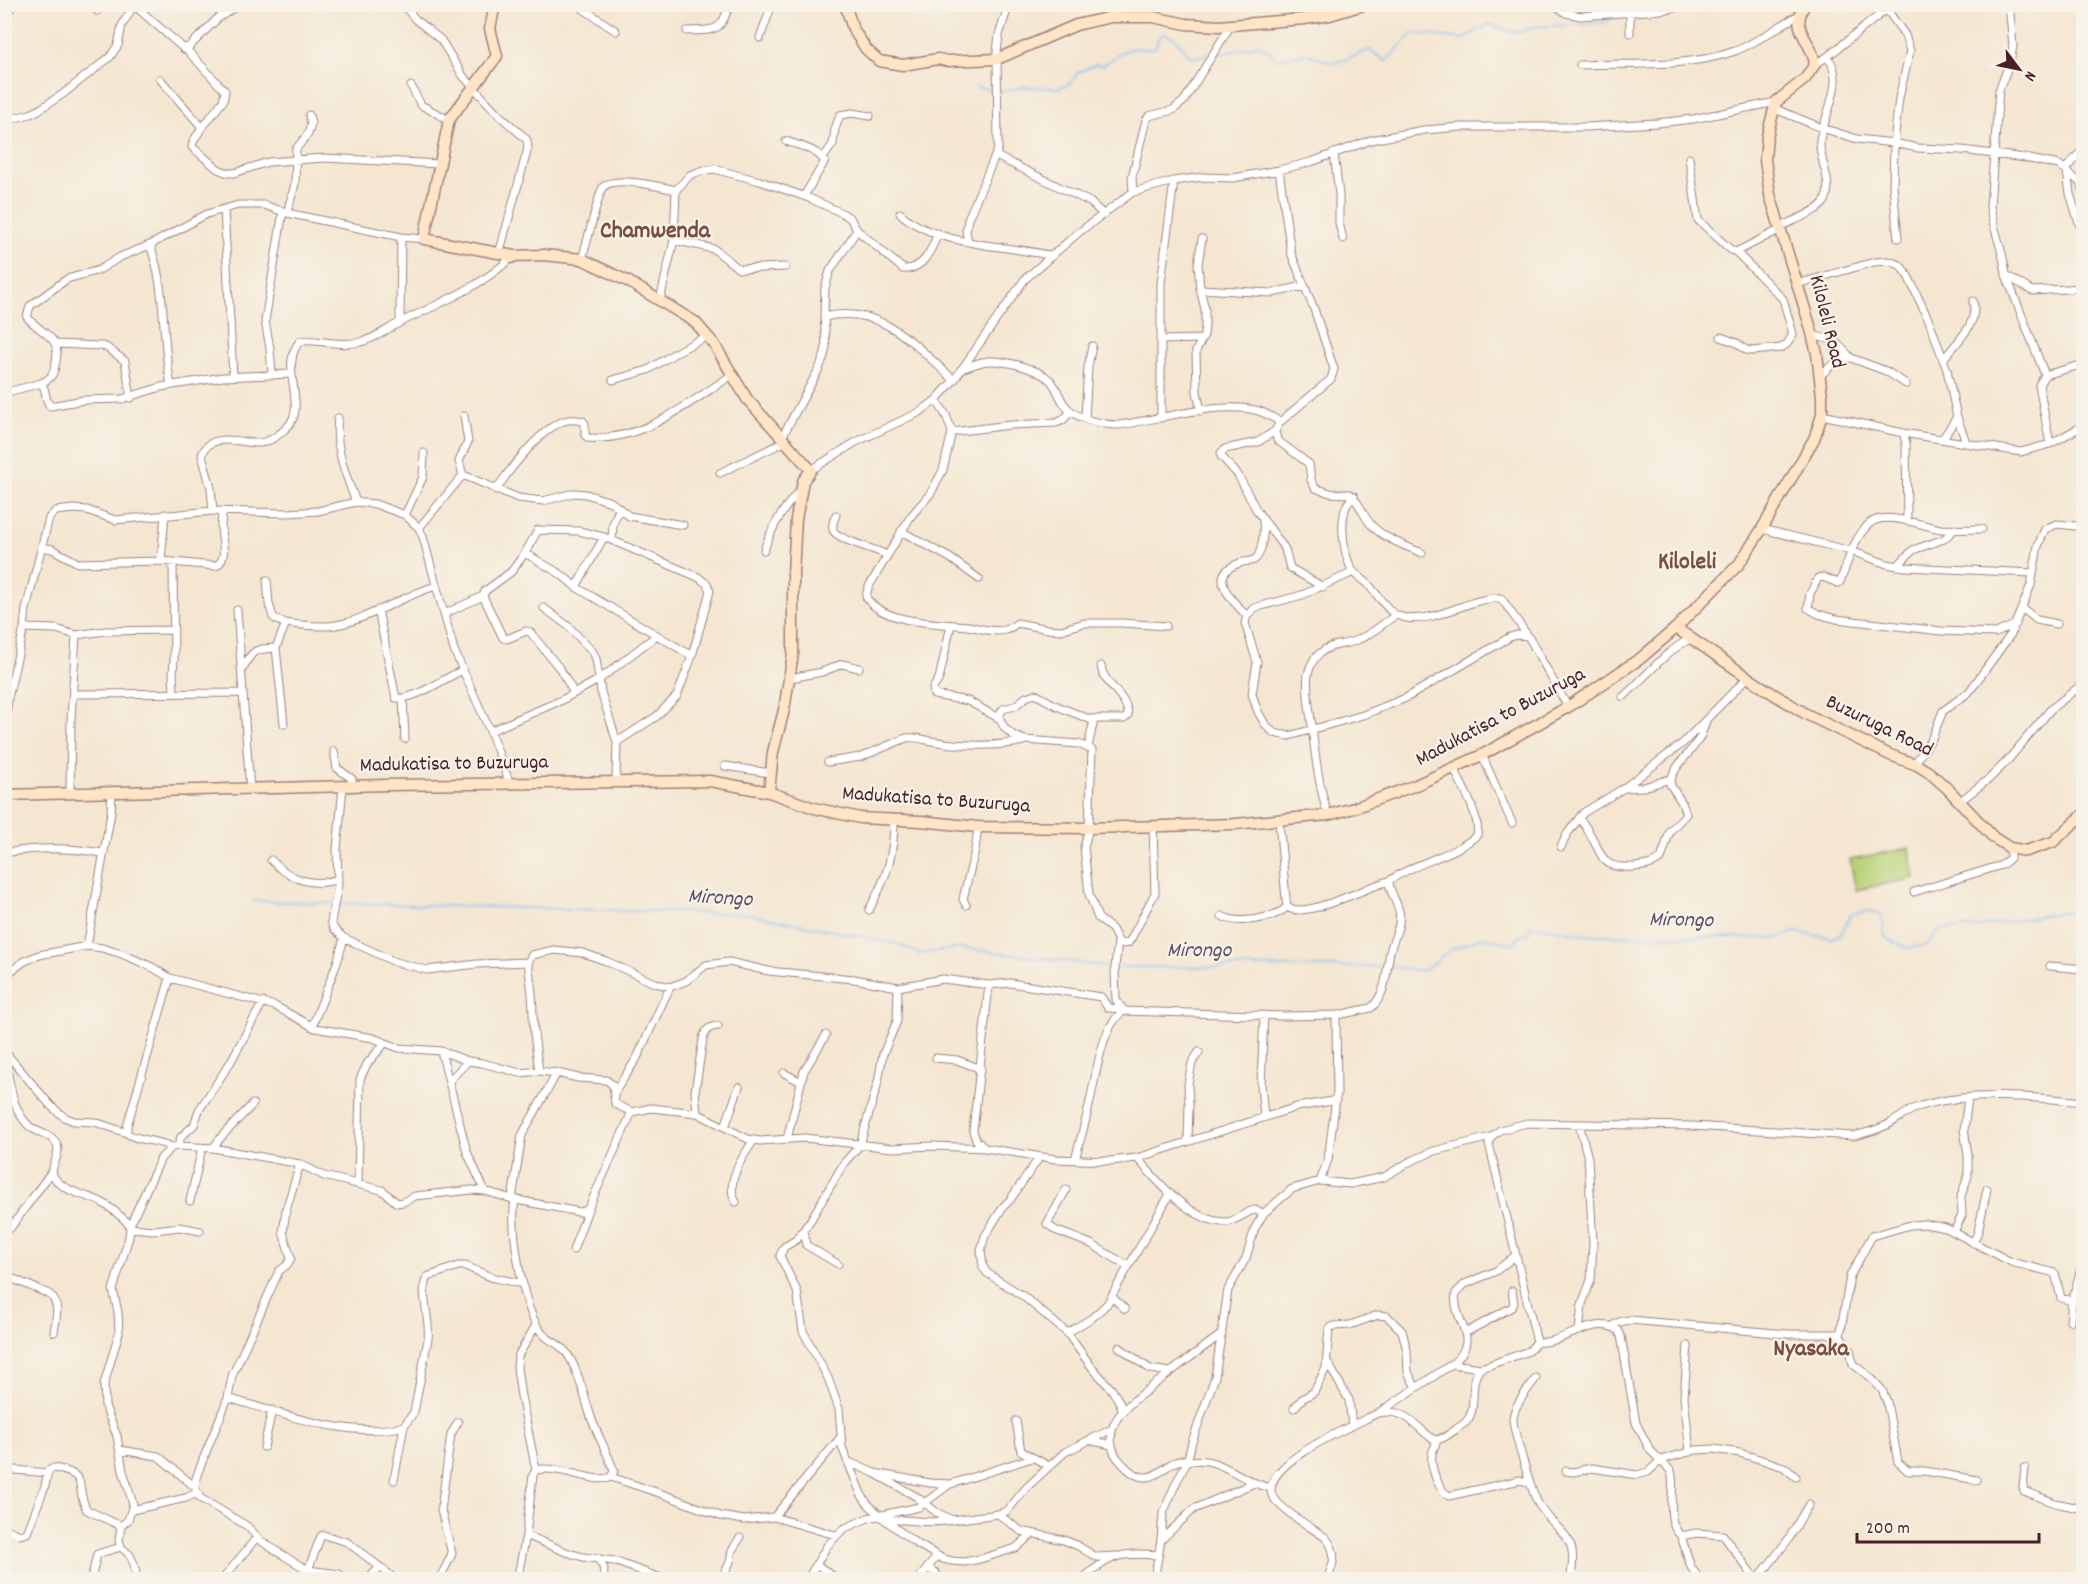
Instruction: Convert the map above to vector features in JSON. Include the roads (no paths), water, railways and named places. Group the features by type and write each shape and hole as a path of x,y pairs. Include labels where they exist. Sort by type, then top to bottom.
{"main road":[{"path":"495,4 490,28 497,56 449,120 424,239 513,257 544,255 582,259 660,300 695,322 708,336 747,399 812,470 803,481 800,490 796,519 793,654 770,773 769,792"},
{"path":"845,4 848,19 859,39 872,55 885,63 903,65 938,59 947,61 997,59 1076,25 1111,17 1153,16 1186,24 1208,26 1304,19 1330,15 1366,4"},
{"path":"1458,4 1465,4"},
{"path":"1775,105 1806,79 1815,64 1799,25 1799,15 1805,4"},
{"name":"Kiloleli Road","path":"1676,628 1732,573 1762,529 1814,439 1822,415 1820,376 1813,335 1770,195 1765,171 1766,148 1775,105"},
{"name":"Buzuruga Road","path":"1676,628 1806,714 1890,755 1915,763 1930,773 1994,838 2010,848"},
{"name":"Madukatisa to Buzuruga","path":"4,795 616,781 710,781 769,792 836,814 978,827 1153,827 1279,821 1328,815 1386,797 1482,755 1568,707 1641,658 1676,628"},
{"path":"2010,848 2026,851 2053,842 2084,814"}],"street":[{"path":"7,14 13,4"},
{"path":"186,49 218,18 240,4"},
{"path":"403,4 416,19 441,40 473,88 524,137 528,144 499,254"},
{"path":"581,4 582,8 616,31"},
{"path":"687,31 715,30 720,27 726,18 729,4"},
{"path":"760,38 772,4"},
{"path":"1552,4 1557,9 1574,16 1695,4"},
{"path":"2009,4 2013,46 2010,62 1999,90 1990,206 2006,275 2044,375 2039,385 2050,444"},
{"path":"2081,4 2084,9"},
{"path":"4,121 37,111 105,63 114,52 122,25 135,5 182,48 186,49 225,91 224,101 201,128 192,143 192,147 225,173 234,173 268,162 296,159 339,158 440,164"},
{"path":"968,242 966,231 969,219 976,198 996,156 999,140 997,59 999,35 1008,5"},
{"path":"1815,64 1890,7 1909,43 1910,51 1899,98 1894,143 1893,186 1898,238"},
{"path":"1630,12 1630,33"},
{"path":"1580,65 1706,59 1723,55 1749,44 1799,15"},
{"path":"1133,192 1132,177 1146,120 1149,116 1179,107 1232,24"},
{"path":"1736,252 1821,206 1827,198 1827,182 1819,147 1836,70 1827,57"},
{"path":"160,79 201,128"},
{"path":"411,86 421,105 449,120"},
{"path":"812,470 856,442 920,412 936,400 954,380 1016,289 1035,270 1078,233 1133,192 1174,181 1202,177 1233,178 1279,170 1371,140 1443,128 1586,127 1657,123 1775,105 1822,128 1867,141 1918,148 1962,150 2059,165 2081,183 2084,191"},
{"path":"804,196 825,161 823,158 833,144 840,115 852,113 870,116"},
{"path":"272,374 265,321 285,212 295,184 296,150 310,129 309,115"},
{"path":"786,141 810,150 823,158"},
{"path":"2084,149 2067,171 2070,194 2084,239"},
{"path":"1334,153 1339,195 1339,223 1343,239"},
{"path":"996,156 1090,202 1104,215"},
{"path":"1689,158 1698,220 1736,252 1783,299 1793,334 1787,344 1781,348 1753,351 1746,350 1737,343 1721,337"},
{"path":"660,300 674,240 676,190 690,175 701,171 714,169 760,181 804,196 842,213 850,218 857,230 906,270 926,258 938,233"},
{"path":"1279,170 1288,242 1334,369 1334,375 1331,380 1280,422 1275,432 1258,442 1225,449 1220,454 1238,475 1257,512 1288,554 1290,568 1323,587"},
{"path":"1161,418 1161,283 1174,181"},
{"path":"582,259 592,229 599,192 603,186 611,182 630,182 676,190"},
{"path":"4,393 41,383 50,379 54,373 58,356 56,344 27,317 30,306 67,279 92,273 207,214 224,208 264,205 285,212 401,237 424,239"},
{"path":"224,208 233,376"},
{"path":"900,213 915,224 968,242 1023,249 1052,256"},
{"path":"720,473 784,439 824,356 826,348 825,288 830,271 857,230"},
{"path":"400,322 401,237"},
{"path":"1201,411 1197,392 1196,351 1202,339 1205,324 1198,264 1202,239"},
{"path":"674,240 714,249 739,268 785,267"},
{"path":"150,244 162,290 165,356 171,385"},
{"path":"213,511 213,500 203,452 209,444 220,441 266,442 288,426 295,408 291,361 300,341 359,342 375,336 463,293 485,280 513,257"},
{"path":"1797,284 1874,262 1889,261 1900,265 1908,276 1930,323 1966,442"},
{"path":"2006,275 2032,291 2084,288"},
{"path":"1200,289 1272,293 1304,286"},
{"path":"1943,360 1974,318 1976,310 1973,301"},
{"path":"824,317 848,314 878,319 889,324 923,350 954,380"},
{"path":"1813,335 1835,341 1851,358"},
{"path":"613,380 648,370 708,336"},
{"path":"1160,340 1202,339"},
{"path":"56,344 78,343 106,347 122,358 128,370 131,398"},
{"path":"1084,417 1092,346"},
{"path":"1820,376 1836,362 1851,358 1886,371 1906,384"},
{"path":"961,369 978,363 995,361 1027,368 1050,380 1064,404 1071,411 1102,423 1119,425 1201,411 1253,409 1280,422"},
{"path":"2044,375 2084,364"},
{"path":"41,383 50,406 84,400 131,398 171,385 233,376 291,374"},
{"path":"496,490 538,439 553,427 567,420 583,421 585,435 588,438 613,437 637,430 664,418 732,375"},
{"path":"936,400 950,423 952,432 938,483 911,516 887,555 868,588 866,597 868,601 900,619 991,631 1007,630 1017,623 1055,630 1084,623 1166,626"},
{"path":"952,432 1010,425 1056,423 1063,420 1071,411"},
{"path":"1822,415 1903,433 2021,452 2050,444 2084,425"},
{"path":"464,416 468,442 459,461 464,475 518,498 543,501 574,493 586,494 611,502 629,516 683,525"},
{"path":"1943,438 1957,417"},
{"path":"338,418 337,429 345,474 356,502"},
{"path":"1275,432 1277,440 1309,464 1311,480 1315,488 1330,493 1348,493 1354,496 1376,529 1422,553"},
{"path":"1903,433 1906,444 1907,520"},
{"path":"405,515 423,477 424,453"},
{"path":"419,528 464,475"},
{"path":"764,550 770,531 800,490"},
{"path":"1354,496 1346,504 1342,514 1348,560 1354,572 1396,615 1418,618 1498,598 1503,600 1528,636 1568,707"},
{"path":"4,739 6,698 24,628 26,609 49,518 56,511 87,510 115,520 213,511 288,513 318,511 356,502 375,504 405,515 419,528 427,547 451,643 490,731 510,784"},
{"path":"612,540 613,524 619,509"},
{"path":"42,547 52,549 78,563 161,561 212,566 220,564 223,557 220,525 222,511"},
{"path":"161,561 165,514"},
{"path":"836,515 833,530 836,534 857,545 869,547 887,555"},
{"path":"1982,529 1925,526 1907,520 1889,519 1870,523 1851,551 1839,583 1823,577 1818,578 1807,606 1810,610 1836,620 1941,631 1996,633 2016,624"},
{"path":"1247,616 1229,598 1222,581 1228,569 1257,558 1262,543 1263,520"},
{"path":"1915,763 1932,738 1943,711 1969,692 2011,634 2022,608 2033,573 2038,546 2045,529 2057,524 2084,527"},
{"path":"1762,529 1851,551 1897,566 2033,573"},
{"path":"1897,566 1912,550 1944,539 1955,529"},
{"path":"444,614 483,596 485,591 511,572 538,530 579,531 604,537 698,577 707,584 710,591 692,656 677,696 657,716 616,742"},
{"path":"902,531 950,558 979,579"},
{"path":"576,586 604,537"},
{"path":"525,553 692,656"},
{"path":"173,562 174,693"},
{"path":"1354,572 1323,587 1254,608 1247,616 1245,623 1257,662 1252,694 1258,712 1274,733 1284,736 1363,715 1406,698 1510,637 1528,636"},
{"path":"267,580 270,612 277,620 286,623 330,626 345,623 413,593 436,586"},
{"path":"483,596 503,638 507,639 526,631 530,632 560,669 574,693"},
{"path":"544,608 568,626 593,652 596,659 603,701 616,742 616,781"},
{"path":"2022,608 2037,620 2057,624"},
{"path":"237,610 250,790"},
{"path":"378,610 395,696 403,698 463,670"},
{"path":"1328,815 1321,792 1307,693 1308,673 1312,661 1320,652 1335,644 1354,642 1372,633 1396,615"},
{"path":"284,724 276,648 286,623"},
{"path":"951,625 939,680 933,688 934,695 968,701 1000,719"},
{"path":"24,628 56,629 76,635 105,631 173,630"},
{"path":"70,795 76,635"},
{"path":"490,731 600,679 657,635"},
{"path":"1623,697 1665,656 1690,639"},
{"path":"242,671 248,657 255,650 276,648"},
{"path":"790,678 822,672 842,664 859,668"},
{"path":"1025,740 1008,732 999,713 1035,694 1057,706 1094,720 1124,719 1129,714 1118,691 1105,677 1101,666"},
{"path":"1561,847 1583,813 1624,788 1683,744 1748,677"},
{"path":"1959,802 1990,778 2051,709 2084,683"},
{"path":"73,694 243,693"},
{"path":"403,698 405,739"},
{"path":"1088,747 1094,720"},
{"path":"1624,788 1644,787 1670,780 1698,740 1706,721"},
{"path":"828,762 861,758 913,737 950,743 1004,745 1025,740 1079,744 1088,747 1093,753 1089,828 1084,847 1089,894 1094,912 1112,929 1118,941 1115,967 1116,1000 1123,1010"},
{"path":"334,751 337,768 352,779 348,787 337,849 338,879 331,922 334,929 344,938 394,962 427,970 477,964 528,962"},
{"path":"1482,755 1512,823"},
{"path":"725,766 770,773"},
{"path":"1287,907 1296,911 1342,899 1448,853 1477,835 1479,830 1475,817 1454,767"},
{"path":"1579,818 1607,864 1621,868 1647,866 1661,859 1670,831 1686,814 1670,780"},
{"path":"87,946 112,793"},
{"path":"870,910 881,889 891,860 894,819"},
{"path":"1279,821 1287,907"},
{"path":"966,905 963,899 978,827"},
{"path":"1118,941 1122,944 1128,943 1154,897 1153,827"},
{"path":"1914,892 2002,865 2010,858 2010,848"},
{"path":"10,852 41,849 86,850 103,853"},
{"path":"271,860 287,875 300,879 321,883 338,879"},
{"path":"539,1071 528,962 532,955 554,950 583,953 652,982 670,987 686,981 706,965 723,962 768,971 898,987 937,978 989,985 1010,983 1101,997 1108,1008 1123,1010 1264,1016 1338,1016 1371,1008 1381,995 1390,949 1399,922 1399,910 1390,889 1389,880"},
{"path":"1222,916 1240,921 1250,920 1276,914 1287,907"},
{"path":"312,1027 337,963 344,938"},
{"path":"4,976 25,961 39,955 87,946 102,948 152,967 170,978 275,1006 312,1027 373,1038 399,1048 441,1051 468,1061 520,1073 539,1071 606,1080 613,1085 615,1104 632,1112 651,1108 697,1113 754,1140 825,1139 892,1148 933,1146 985,1148 1039,1158 1110,1161 1137,1158 1297,1107 1332,1101 1336,1098"},
{"path":"2050,966 2084,969"},
{"path":"127,1133 127,1126 170,978"},
{"path":"985,1148 976,1140 973,1131 989,985"},
{"path":"614,1093 637,1058 670,987"},
{"path":"898,987 897,1021 883,1054 860,1145 844,1163 831,1188 804,1229 796,1240 784,1246 780,1256 797,1291 802,1332 828,1378 839,1409 840,1438 847,1461 867,1503 882,1518 914,1542 943,1559 963,1562 980,1559 1016,1548 1032,1534"},
{"path":"137,1580 135,1564 130,1555 121,1547 119,1535 132,1509 132,1499 123,1471 120,1450 105,1406 104,1384 119,1333 118,1312 112,1290 130,1227 161,1158 175,1147 181,1137 194,1125 199,1110 230,1063 262,1002"},
{"path":"1075,1160 1098,1059 1116,1018 1123,1010"},
{"path":"1264,1016 1261,1085 1264,1117"},
{"path":"1320,1181 1328,1160 1336,1098 1335,1024 1338,1016"},
{"path":"697,1113 695,1092 703,1039 710,1027 718,1026"},
{"path":"787,1138 807,1064 826,1035"},
{"path":"358,1182 360,1079 367,1064 385,1043"},
{"path":"441,1051 467,1152 485,1191"},
{"path":"1188,1141 1188,1084 1192,1063 1199,1052"},
{"path":"4,1053 51,1106 64,1117 74,1121 95,1122 127,1133 132,1137 154,1140 175,1147 213,1148 300,1164 324,1176 358,1182 382,1190 400,1203 416,1196 456,1191 485,1191 579,1212 589,1207"},
{"path":"4,1053 7,1083 16,1105 27,1124 53,1138 58,1149 52,1171 6,1231"},
{"path":"936,1058 957,1060 981,1069"},
{"path":"449,1080 468,1061"},
{"path":"557,1073 522,1136 513,1199 513,1224 523,1284 536,1325 543,1334 562,1346 572,1362 595,1428 614,1471 611,1477"},
{"path":"784,1073 801,1082"},
{"path":"725,1127 739,1087"},
{"path":"1154,1580 1163,1513 1188,1460 1215,1377 1228,1290 1244,1263 1256,1228 1264,1213 1292,1189 1320,1181 1350,1184 1384,1177 1434,1151 1491,1137 1500,1130 1527,1123 1692,1126 1854,1136 1879,1130 1920,1106 1968,1098 2034,1097 2084,1102"},
{"path":"1954,1232 1962,1215 1961,1196 1968,1176 1964,1129 1968,1098"},
{"path":"213,1148 253,1104"},
{"path":"573,1250 589,1207 632,1112"},
{"path":"1579,1124 1588,1158 1593,1232 1591,1280 1582,1304 1579,1331"},
{"path":"1491,1137 1489,1144 1491,1153 1537,1342"},
{"path":"736,1202 732,1192 734,1176 754,1140"},
{"path":"190,1201 202,1148"},
{"path":"1039,1158 985,1236 981,1250 983,1267 987,1273 1023,1296 1067,1333 1112,1390 1123,1412"},
{"path":"1137,1158 1170,1194 1205,1217 1223,1222 1251,1211 1264,1213"},
{"path":"132,1509 186,1498 196,1490 200,1467 228,1398 232,1376 279,1271 291,1258 283,1232 286,1210 300,1164"},
{"path":"52,1171 53,1176 63,1186 101,1202 130,1227 154,1230 180,1227 200,1231"},
{"path":"1973,1243 1978,1232 1987,1189"},
{"path":"1066,1190 1047,1224 1055,1230 1091,1244 1128,1266"},
{"path":"1067,1333 1102,1310 1112,1297 1170,1194"},
{"path":"1977,1480 1925,1471 1908,1471 1900,1466 1885,1396 1877,1384 1853,1364 1850,1349 1840,1334 1850,1276 1872,1236 1906,1225 1936,1225 2011,1262 2055,1274 2061,1298 2072,1301"},
{"path":"804,1229 806,1245 838,1264"},
{"path":"1327,1580 1335,1556 1331,1544 1279,1504 1272,1496 1271,1488 1282,1469 1310,1446 1378,1413 1460,1357 1467,1332 1455,1309 1456,1293 1465,1284 1496,1271 1515,1255"},
{"path":"2070,1321 2072,1301 2084,1258"},
{"path":"394,1480 404,1426 414,1412 428,1339 429,1318 423,1286 427,1277 458,1266 465,1266 491,1277 523,1284"},
{"path":"4,1275 54,1298 57,1306 54,1332"},
{"path":"1467,1332 1512,1308 1515,1303 1512,1292"},
{"path":"1112,1297 1125,1309"},
{"path":"1294,1408 1300,1400 1314,1392 1328,1363 1329,1328 1350,1325 1378,1315 1383,1315 1394,1322 1402,1331 1407,1350 1408,1372 1416,1388"},
{"path":"1537,1342 1546,1343 1595,1326 1612,1326 1630,1320 1788,1334 1840,1334"},
{"path":"517,1580 526,1535 533,1475 536,1470 517,1368 518,1356 536,1325"},
{"path":"1612,1326 1621,1336 1636,1423 1650,1450 1668,1466 1672,1476 1672,1518 1681,1536 1691,1567 1700,1580"},
{"path":"1222,1334 1197,1350 1140,1395 1123,1412 1112,1430 1112,1445 1119,1460 1133,1473 1145,1478 1153,1476 1172,1464 1198,1459 1210,1461 1254,1483 1271,1488"},
{"path":"1452,1364 1481,1368 1529,1351 1537,1342"},
{"path":"1688,1346 1684,1397 1690,1452"},
{"path":"1119,1347 1150,1369 1170,1372"},
{"path":"1328,1363 1348,1400 1352,1426"},
{"path":"1378,1413 1395,1412 1406,1417 1428,1436 1437,1440 1448,1436 1467,1421 1470,1415 1474,1377 1481,1368"},
{"path":"1536,1378 1517,1407 1512,1424 1537,1502 1571,1544 1574,1560 1570,1580"},
{"path":"228,1398 309,1421 349,1429 373,1430 404,1426"},
{"path":"264,1448 272,1410"},
{"path":"1016,1421 1021,1451 1049,1466"},
{"path":"439,1580 452,1554 441,1510 451,1434 458,1422"},
{"path":"882,1518 942,1522 1006,1511 1026,1488 1065,1452 1112,1430"},
{"path":"774,1517 840,1438"},
{"path":"1089,1440 1112,1445"},
{"path":"1437,1440 1432,1461 1441,1490 1445,1495 1458,1495 1520,1480 1530,1483"},
{"path":"1566,1471 1574,1472 1594,1468 1637,1475 1648,1472 1661,1460 1690,1452 1714,1449 1740,1453 1784,1467 1796,1477"},
{"path":"120,1450 158,1456 210,1505 247,1526 257,1537 308,1570 339,1575 349,1580"},
{"path":"807,1580 835,1535 843,1529 913,1509 951,1484 1032,1458"},
{"path":"847,1461 874,1473 952,1520"},
{"path":"4,1468 48,1473"},
{"path":"4,1528 20,1535 27,1533 48,1473 54,1468 72,1473 78,1478 87,1510 122,1526"},
{"path":"2025,1468 2024,1491 2055,1503 2084,1509"},
{"path":"536,1470 556,1469 602,1479 611,1477 720,1516 744,1520 774,1517 835,1535"},
{"path":"874,1473 930,1483 951,1484"},
{"path":"1161,1540 1194,1509 1254,1483"},
{"path":"1681,1536 1697,1533 1723,1535 1757,1580 1788,1540 1809,1504"},
{"path":"998,1514 1013,1527 1032,1534 1065,1540 1096,1557 1130,1553 1159,1555"},
{"path":"308,1570 321,1536 324,1535 347,1542 396,1580"},
{"path":"526,1535 566,1552 614,1561 666,1580"},
{"path":"222,1580 257,1537"},
{"path":"721,1580 730,1562 732,1550 740,1538"},
{"path":"91,1580 98,1554 121,1547"},
{"path":"918,1580 937,1556"},
{"path":"1081,1580 1094,1568 1117,1556"},
{"path":"597,1558 604,1569 603,1580"},
{"path":"816,1564 838,1580"},
{"path":"367,1580 380,1567"},
{"path":"927,1568 935,1572 941,1580"}],"waterway":[{"path":"1619,10 1620,4"},
{"path":"1216,54 1259,44 1278,59 1307,54 1333,63 1369,50 1386,61 1413,33 1463,39 1489,24 1515,33 1539,26 1607,22 1614,16"},
{"path":"1001,92 1022,87 1059,88 1071,83 1077,73 1096,64 1104,65 1132,48 1156,47 1158,38 1164,33 1175,38 1191,57 1208,55"},
{"path":"976,87 996,91"},
{"name":"Mirongo","path":"253,901 333,903"},
{"name":"Mirongo","path":"338,903 748,914 898,944 919,954 960,948 1112,967"},
{"name":"Mirongo","path":"1390,967 1424,971 1450,950 1483,937 1512,944 1520,936 1529,933 1531,925 1587,935 1778,938 1795,932 1832,938 1841,934 1851,914 1868,911 1882,915 1885,937 1907,948 1927,945 1938,930 1980,927 2084,908"},
{"name":"Mirongo","path":"1117,967 1385,967"}],"district":[{"name":"Chamwenda","path":"655,232"},
{"name":"Kiloleli","path":"1687,563"},
{"name":"Nyasaka","path":"1811,1350"}]}
